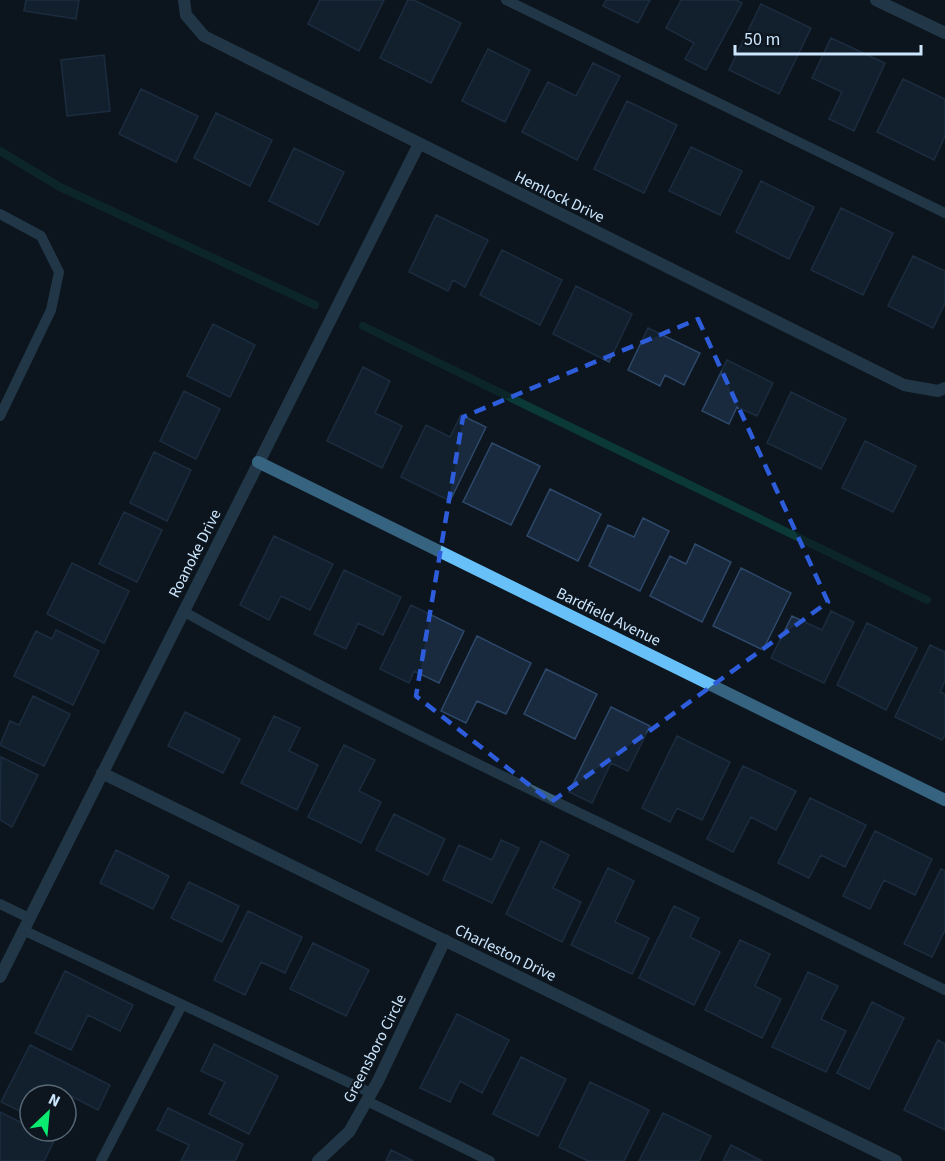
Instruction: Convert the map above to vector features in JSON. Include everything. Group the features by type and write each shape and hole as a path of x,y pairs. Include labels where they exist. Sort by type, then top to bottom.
{"street":[{"name":"Hemlock Drive","path":"184,0 186,15 204,36 904,385 938,391 945,388"},
{"path":"876,0 945,33"},
{"name":"Roanoke Drive","path":"0,977 419,144"},
{"name":"Bardfield Avenue","path":"258,462 945,800"},
{"name":"Charleston Drive","path":"102,773 896,1161"},
{"name":"Greensboro Circle","path":"318,1161 349,1132 369,1097 445,940"}],"lane":[{"path":"506,0 945,213"},
{"path":"0,214 41,236 59,272 51,310 0,416"},
{"path":"183,611 246,647 483,768 723,881 945,990"},
{"path":"0,904 29,918"},
{"path":"23,930 369,1097 490,1161"},
{"path":"101,1161 182,1005"}],"highlighted area":[{"path":"698,319 828,602 551,802 416,696 463,417"}],"building":[{"path":"26,0 79,0 76,19 24,11"},
{"path":"320,0 384,0 359,51 308,24"},
{"path":"408,0 414,0 461,23 431,83 380,58"},
{"path":"606,0 650,0 638,23 603,6"},
{"path":"681,0 736,0 742,3 706,70 685,59 694,43 666,28"},
{"path":"761,4 811,28 779,94 729,70"},
{"path":"831,38 885,63 854,131 829,119 842,92 812,78"},
{"path":"488,49 530,70 505,122 462,101"},
{"path":"104,55 110,111 67,116 61,60"},
{"path":"593,63 620,76 577,160 522,132 548,82 576,96"},
{"path":"903,79 945,99 945,136 934,160 877,132"},
{"path":"141,89 198,116 176,162 119,134"},
{"path":"627,101 677,125 644,193 594,169"},
{"path":"216,113 272,140 250,186 194,158"},
{"path":"691,147 742,171 720,215 669,191"},
{"path":"294,148 344,172 318,225 269,201"},
{"path":"761,181 814,207 789,259 736,232"},
{"path":"841,208 893,233 863,295 811,270"},
{"path":"436,215 488,240 465,287 453,280 448,291 409,272"},
{"path":"502,250 562,280 540,325 480,295"},
{"path":"913,256 945,271 945,303 933,328 888,306"},
{"path":"576,286 632,314 609,362 553,334"},
{"path":"213,324 255,345 230,397 187,376"},
{"path":"648,328 700,353 684,385 665,375 660,386 628,370"},
{"path":"727,360 773,383 757,416 737,407 729,424 702,411"},
{"path":"363,367 390,381 375,413 402,426 382,468 327,441"},
{"path":"184,391 220,409 196,459 160,441"},
{"path":"791,392 846,419 821,469 767,443"},
{"path":"461,415 486,427 450,501 401,477 426,425 450,437"},
{"path":"865,441 916,466 893,512 842,488"},
{"path":"492,443 540,466 511,525 463,502"},
{"path":"154,452 191,470 167,521 130,503"},
{"path":"550,489 601,514 578,561 527,536"},
{"path":"124,512 162,530 137,582 99,564"},
{"path":"643,518 669,531 640,591 589,566 608,525 634,537"},
{"path":"274,536 333,564 310,610 281,596 269,620 240,605"},
{"path":"695,544 731,562 702,622 650,596 670,556 686,564"},
{"path":"72,563 129,591 104,643 47,614"},
{"path":"741,568 791,593 763,650 713,626"},
{"path":"344,570 401,597 383,635 358,623 346,649 314,634"},
{"path":"411,605 464,631 439,683 414,671 409,683 380,669"},
{"path":"831,611 854,622 824,683 771,658 792,616 822,630"},
{"path":"867,623 917,648 886,710 837,685"},
{"path":"56,630 99,651 73,705 14,676 36,631 52,639"},
{"path":"477,636 531,663 506,714 477,701 466,723 441,711"},
{"path":"930,645 945,652 945,681 940,692 945,694 945,735 942,740 895,717"},
{"path":"546,669 597,694 575,739 524,714"},
{"path":"33,696 70,714 44,766 0,745 10,721 19,725"},
{"path":"611,707 650,726 628,771 611,763 592,803 569,792"},
{"path":"185,712 240,739 223,773 168,746"},
{"path":"274,716 300,728 289,751 318,765 297,810 241,783"},
{"path":"677,736 730,762 702,820 677,808 670,822 642,808"},
{"path":"344,745 375,760 359,791 381,802 361,843 308,817"},
{"path":"1,757 38,775 12,827 0,820"},
{"path":"743,766 796,791 776,830 751,817 733,852 707,839"},
{"path":"810,798 866,825 845,867 821,855 809,878 778,863"},
{"path":"394,814 445,839 428,875 376,850"},
{"path":"875,831 932,859 915,895 884,880 870,909 843,896"},
{"path":"501,840 519,848 492,903 443,880 459,845 492,860"},
{"path":"541,841 569,855 553,888 581,902 562,942 506,914"},
{"path":"116,850 169,876 153,909 100,883"},
{"path":"608,868 634,881 615,922 649,938 632,974 571,945"},
{"path":"941,869 945,871 945,930 932,957 904,944"},
{"path":"189,882 239,906 222,942 171,918"},
{"path":"674,906 699,918 690,937 720,952 694,1005 639,978"},
{"path":"248,911 302,937 285,973 261,962 245,995 214,980"},
{"path":"740,940 770,954 755,986 781,999 762,1038 705,1010"},
{"path":"313,943 369,970 346,1016 290,989"},
{"path":"65,971 133,1005 120,1031 88,1015 71,1050 35,1033"},
{"path":"808,972 838,986 821,1019 846,1031 826,1072 772,1047"},
{"path":"872,1002 904,1018 869,1089 837,1073"},
{"path":"457,1014 509,1040 482,1093 460,1081 450,1102 420,1088"},
{"path":"938,1040 945,1044 945,1130 904,1110"},
{"path":"214,1044 278,1076 249,1134 209,1114 225,1082 201,1071"},
{"path":"30,1045 110,1085 98,1110 78,1100 78,1083 18,1083 18,1110 1,1102"},
{"path":"521,1057 566,1079 538,1136 493,1114"},
{"path":"590,1082 649,1110 624,1161 588,1161 559,1147"},
{"path":"168,1108 243,1144 235,1161 181,1161 189,1145 157,1130"},
{"path":"0,1112 18,1121 18,1143 53,1143 44,1161 0,1161"},
{"path":"663,1113 711,1136 699,1161 639,1161"},
{"path":"731,1145 762,1161 723,1161"},
{"path":"391,1150 413,1161 386,1161"}],"waterway":[{"path":"0,151 60,187 315,305"},
{"path":"363,326 927,600"}]}
